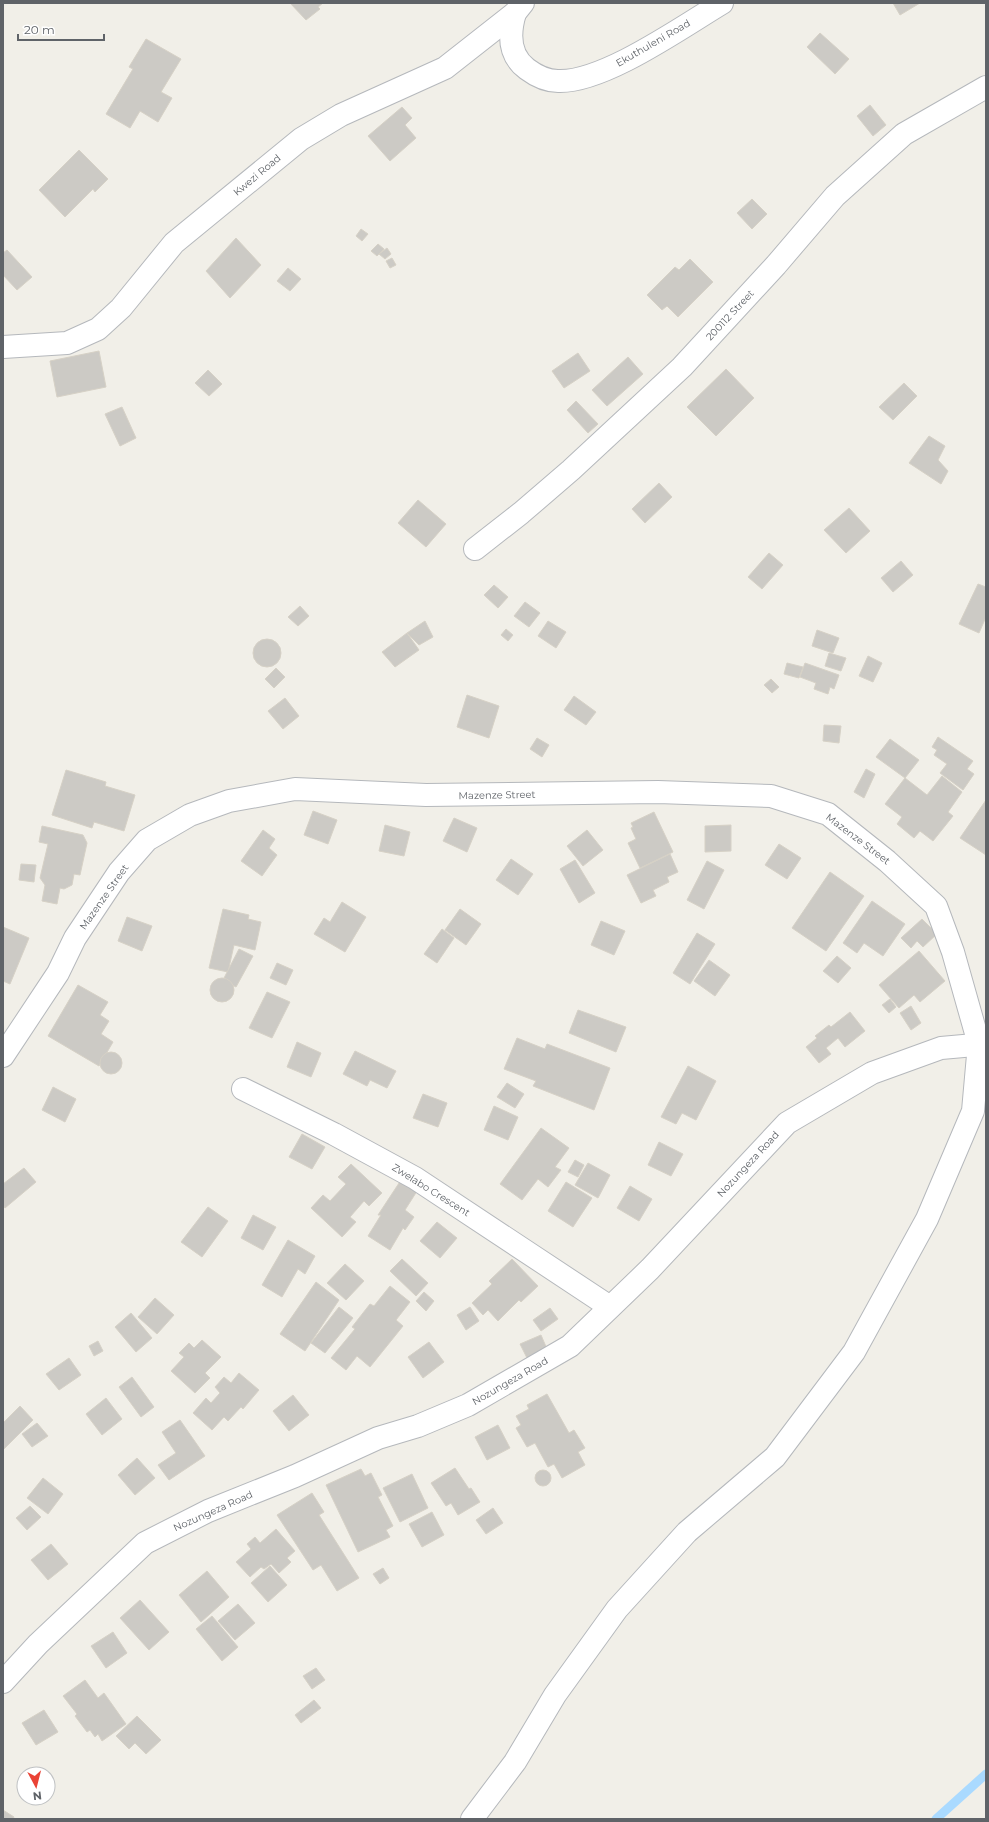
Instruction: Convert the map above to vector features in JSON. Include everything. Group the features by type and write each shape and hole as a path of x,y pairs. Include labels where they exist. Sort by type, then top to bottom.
{"street":[{"name":"Ekuthuleni Road","path":"519,8 510,30 513,49 522,65 536,76 557,81 583,78 621,63 722,3"},
{"name":"Kwezi Road","path":"3,347 67,343 98,329 120,308 174,243 301,139 341,115 444,68 519,8"},
{"name":"200112 Street","path":"476,549 571,470 682,367 776,265 835,196 904,134 986,87"},
{"name":"Mazenze Street","path":"3,1056 58,973 75,938 119,872 146,840 190,815 229,801 295,789 426,796 658,792 771,796 828,814 887,860 936,906 953,952 983,1044"},
{"name":"Nozungeza Road","path":"3,1682 38,1644 145,1543 208,1511 295,1476 378,1438 418,1426 468,1405 570,1346 650,1269 787,1123 872,1073 941,1048 983,1044"},
{"path":"472,1819 515,1762 556,1696 617,1609 687,1532 775,1457 854,1352 927,1219 973,1111 983,1044"},
{"name":"Zwelabo Crescent","path":"243,1089 334,1134 415,1178 610,1307"}],"building":[{"path":"290,3 323,3 318,7 320,9 306,20"},
{"path":"893,3 920,3 900,15"},
{"path":"820,33 849,59 835,74 807,47"},
{"path":"146,39 181,59 161,92 172,98 158,122 140,111 130,128 106,114 133,69 129,67"},
{"path":"870,105 886,125 873,136 857,116"},
{"path":"402,107 412,118 405,125 416,138 390,161 368,136"},
{"path":"79,150 108,179 95,192 93,189 65,217 39,190"},
{"path":"752,199 767,214 752,229 737,213"},
{"path":"361,229 368,234 362,241 356,236"},
{"path":"236,238 261,265 230,298 206,271"},
{"path":"378,244 384,249 377,256 371,251"},
{"path":"387,248 391,254 385,259 379,254"},
{"path":"7,250 32,277 17,290 3,275 3,253"},
{"path":"392,258 396,265 390,268 386,261"},
{"path":"690,259 713,282 678,317 667,306 662,310 647,295 675,267 679,270"},
{"path":"288,268 301,279 290,291 277,281"},
{"path":"99,351 106,387 57,397 50,361"},
{"path":"578,353 590,371 564,388 552,371"},
{"path":"628,357 643,374 607,406 592,390"},
{"path":"726,369 754,398 716,436 687,407"},
{"path":"208,370 222,384 209,396 195,383"},
{"path":"904,383 917,396 893,420 879,407"},
{"path":"576,401 598,424 588,433 567,410"},
{"path":"122,407 136,438 120,446 105,414"},
{"path":"929,436 945,446 938,460 948,471 941,484 909,463"},
{"path":"659,483 672,497 645,523 632,509"},
{"path":"418,500 446,524 426,547 398,523"},
{"path":"849,508 870,531 846,553 824,530"},
{"path":"769,553 783,565 762,589 748,577"},
{"path":"901,561 913,575 893,592 881,578"},
{"path":"978,584 986,587 986,617 979,633 959,624"},
{"path":"494,585 508,597 498,608 484,595"},
{"path":"525,602 540,613 529,627 514,616"},
{"path":"300,606 309,616 298,626 288,617"},
{"path":"425,621 433,637 419,645 407,633"},
{"path":"548,621 566,632 556,648 538,636"},
{"path":"506,629 513,635 508,641 501,635"},
{"path":"817,630 839,638 833,653 812,646"},
{"path":"407,633 419,650 395,667 382,652"},
{"path":"267,639 277,643 281,653 277,663 267,667 257,663 253,653 257,643"},
{"path":"829,653 846,658 841,671 825,666"},
{"path":"868,656 882,663 873,682 859,676"},
{"path":"787,663 803,667 799,678 784,674"},
{"path":"805,663 839,675 834,689 830,687 828,694 814,689 816,683 800,677"},
{"path":"276,668 285,677 274,688 265,679"},
{"path":"771,679 779,687 772,693 764,685"},
{"path":"467,695 499,706 489,738 457,727"},
{"path":"574,696 596,712 586,725 564,710"},
{"path":"285,698 299,716 283,729 268,711"},
{"path":"824,725 841,726 839,743 823,741"},
{"path":"938,737 973,761 967,769 974,774 963,790 940,773 947,764 934,755 937,750 932,747"},
{"path":"537,738 549,745 542,757 530,749"},
{"path":"890,739 919,760 905,778 876,757"},
{"path":"866,769 875,774 864,798 854,792"},
{"path":"66,770 106,782 105,786 135,795 124,831 94,822 92,828 52,815"},
{"path":"942,776 962,792 948,812 953,816 933,841 920,831 914,838 897,824 902,817 885,804 905,778 927,795"},
{"path":"986,800 986,855 960,838"},
{"path":"313,811 337,820 328,844 304,835"},
{"path":"654,812 673,852 640,868 628,843 636,839 631,828 633,827 631,823"},
{"path":"454,818 477,828 467,852 443,841"},
{"path":"385,825 410,832 404,856 379,851"},
{"path":"731,825 731,851 705,852 705,826"},
{"path":"42,826 83,835 87,843 80,875 74,874 72,885 64,889 60,888 57,904 42,901 45,885 40,878 48,844 39,842"},
{"path":"263,830 275,839 269,848 277,855 262,876 241,861"},
{"path":"587,830 603,850 583,866 567,846"},
{"path":"779,844 801,858 787,879 765,865"},
{"path":"670,854 678,872 667,877 669,882 653,890 656,896 641,903 627,875"},
{"path":"511,859 533,874 518,895 496,880"},
{"path":"575,860 595,893 579,903 560,869"},
{"path":"707,861 724,870 704,909 687,900"},
{"path":"21,864 36,865 34,882 19,880"},
{"path":"830,872 864,896 826,951 792,928"},
{"path":"872,901 905,924 883,956 864,943 857,953 843,943"},
{"path":"342,902 366,917 345,952 314,934 324,918 330,922"},
{"path":"223,909 249,915 248,919 261,922 255,950 234,945 228,972 209,968"},
{"path":"460,909 481,924 466,945 445,930"},
{"path":"127,917 152,926 142,951 118,941"},
{"path":"922,919 937,934 923,947 917,941 911,948 901,938"},
{"path":"601,921 625,931 614,955 591,945"},
{"path":"3,927 29,938 10,984 3,981"},
{"path":"442,929 454,938 437,963 424,954"},
{"path":"697,933 715,944 690,984 673,973"},
{"path":"239,949 253,956 236,987 223,980"},
{"path":"919,951 945,981 920,1002 914,995 899,1008 879,985"},
{"path":"837,956 851,968 838,983 823,971"},
{"path":"709,960 730,975 715,996 694,981"},
{"path":"277,963 293,970 286,985 270,978"},
{"path":"222,978 230,982 234,990 230,998 222,1002 214,998 210,990 214,982"},
{"path":"78,985 108,1002 100,1015 109,1021 101,1034 113,1042 99,1066 48,1036"},
{"path":"267,992 290,1002 272,1038 249,1028"},
{"path":"890,999 896,1007 889,1013 882,1005"},
{"path":"911,1006 921,1023 911,1030 900,1013"},
{"path":"578,1010 626,1027 616,1052 569,1033"},
{"path":"850,1012 865,1031 845,1047 838,1038 826,1048 831,1054 819,1063 806,1047 817,1038 815,1036 829,1025 831,1027"},
{"path":"517,1038 545,1049 547,1044 610,1068 594,1110 533,1086 536,1081 504,1069"},
{"path":"297,1042 321,1053 311,1077 287,1067"},
{"path":"355,1051 396,1071 387,1088 370,1080 367,1086 343,1074"},
{"path":"111,1052 119,1055 122,1063 119,1071 111,1074 103,1071 100,1063 103,1055"},
{"path":"688,1066 716,1081 696,1120 682,1113 676,1124 661,1117"},
{"path":"507,1083 524,1094 515,1108 497,1097"},
{"path":"53,1087 76,1099 65,1122 42,1110"},
{"path":"423,1094 447,1103 438,1127 413,1118"},
{"path":"494,1106 518,1117 508,1140 484,1130"},
{"path":"541,1128 569,1148 555,1167 561,1170 548,1187 538,1179 522,1200 500,1184"},
{"path":"302,1134 325,1147 312,1169 289,1157"},
{"path":"659,1142 683,1154 671,1176 648,1165"},
{"path":"575,1160 584,1165 578,1177 568,1172"},
{"path":"588,1163 610,1175 598,1198 575,1185"},
{"path":"351,1164 382,1193 369,1206 364,1201 350,1217 356,1222 342,1237 311,1208 323,1195 330,1201 346,1184 338,1177"},
{"path":"24,1168 36,1182 5,1208 3,1205 3,1184"},
{"path":"403,1177 419,1188 405,1210 414,1217 405,1230 403,1228 390,1250 368,1236 381,1215 378,1215"},
{"path":"566,1182 592,1198 573,1227 548,1211"},
{"path":"630,1186 652,1199 639,1221 617,1208"},
{"path":"208,1207 228,1221 202,1257 181,1242"},
{"path":"253,1215 276,1227 263,1250 241,1238"},
{"path":"437,1222 457,1238 440,1258 420,1241"},
{"path":"288,1240 315,1256 305,1274 298,1269 282,1297 262,1285"},
{"path":"402,1259 428,1283 416,1296 390,1271"},
{"path":"512,1259 538,1286 521,1302 519,1300 498,1321 488,1310 483,1315 472,1303 492,1284 489,1281"},
{"path":"345,1264 364,1281 346,1300 327,1283"},
{"path":"316,1282 339,1300 305,1351 280,1334"},
{"path":"390,1286 410,1302 396,1320 403,1326 370,1367 357,1356 346,1370 331,1358 355,1329 352,1327 370,1304 374,1306"},
{"path":"424,1292 434,1301 426,1311 416,1301"},
{"path":"155,1298 174,1315 157,1334 138,1317"},
{"path":"339,1307 353,1318 325,1353 311,1343"},
{"path":"470,1307 479,1321 466,1330 457,1315"},
{"path":"550,1308 558,1319 541,1331 533,1320"},
{"path":"131,1313 152,1338 136,1352 115,1327"},
{"path":"541,1335 547,1349 527,1358 520,1344"},
{"path":"202,1340 221,1357 205,1373 210,1378 195,1393 171,1371 184,1357 179,1353 189,1343 194,1348"},
{"path":"98,1341 103,1351 94,1356 89,1346"},
{"path":"429,1342 444,1362 423,1378 408,1357"},
{"path":"69,1358 81,1375 59,1390 46,1374"},
{"path":"239,1373 259,1390 243,1409 241,1407 228,1421 224,1417 212,1430 193,1413 206,1398 211,1403 220,1393 215,1387 224,1377 231,1383"},
{"path":"132,1377 154,1407 141,1417 119,1387"},
{"path":"547,1394 569,1433 574,1430 585,1448 578,1452 585,1465 562,1478 554,1464 548,1467 535,1443 527,1447 516,1428 521,1425 516,1416 529,1409 527,1405"},
{"path":"293,1395 309,1415 289,1431 273,1411"},
{"path":"106,1398 122,1419 102,1435 86,1414"},
{"path":"20,1406 33,1420 3,1450 3,1423"},
{"path":"180,1420 205,1456 169,1480 158,1465 176,1453 162,1432"},
{"path":"37,1423 48,1436 32,1447 22,1434"},
{"path":"498,1425 510,1448 487,1460 475,1437"},
{"path":"137,1458 155,1478 135,1495 118,1475"},
{"path":"455,1468 480,1502 458,1515 451,1503 446,1506 431,1483"},
{"path":"361,1469 365,1476 371,1473 382,1495 378,1497 393,1526 386,1530 390,1537 358,1552 326,1485"},
{"path":"540,1470 546,1470 551,1475 549,1484 546,1486 540,1486 535,1481 535,1475"},
{"path":"412,1474 428,1508 400,1522 383,1488"},
{"path":"43,1478 63,1494 48,1514 27,1498"},
{"path":"312,1493 324,1512 319,1515 359,1578 337,1591 321,1565 313,1570 277,1515"},
{"path":"30,1506 41,1517 27,1530 16,1518"},
{"path":"493,1508 503,1523 486,1534 476,1520"},
{"path":"432,1512 444,1535 422,1547 409,1524"},
{"path":"276,1529 295,1551 287,1558 291,1562 279,1573 271,1564 264,1569 261,1567 250,1577 236,1562 251,1549 247,1544 255,1537 260,1543"},
{"path":"51,1544 68,1564 48,1580 31,1560"},
{"path":"270,1566 287,1585 268,1602 251,1583"},
{"path":"383,1568 389,1578 380,1584 373,1574"},
{"path":"207,1571 229,1597 201,1622 179,1595"},
{"path":"140,1600 169,1632 149,1650 120,1618"},
{"path":"238,1604 255,1623 235,1640 218,1621"},
{"path":"212,1616 238,1647 222,1661 196,1629"},
{"path":"113,1632 127,1653 106,1668 91,1646"},
{"path":"316,1668 325,1680 312,1689 303,1676"},
{"path":"85,1680 98,1698 104,1693 126,1724 102,1741 98,1734 95,1737 90,1730 87,1732 75,1716 77,1714 63,1696"},
{"path":"314,1700 321,1708 301,1723 295,1715"},
{"path":"44,1710 58,1732 36,1745 22,1723"},
{"path":"137,1716 161,1740 146,1754 135,1743 129,1749 116,1736"},
{"path":"3,1810 14,1817 13,1819 3,1819"}],"waterway":[{"path":"936,1819 986,1774"}]}
